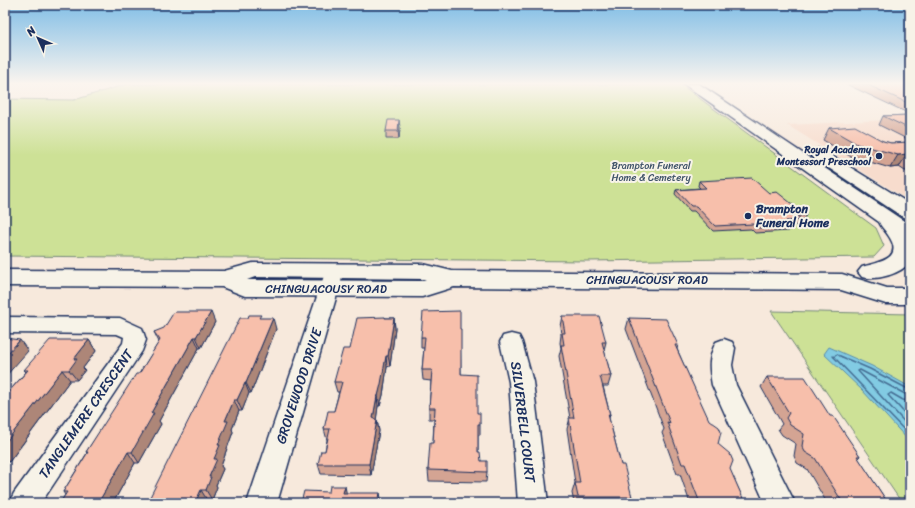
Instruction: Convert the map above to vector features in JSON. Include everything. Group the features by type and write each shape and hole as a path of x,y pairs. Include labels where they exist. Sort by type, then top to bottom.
{"main road":[{"path":"723,108 910,234"},
{"path":"746,108 910,213"},
{"path":"729,112 749,110"},
{"path":"870,272 899,262 903,256 905,245 899,234 882,215"},
{"name":"CHINGUACOUSY ROAD","path":"842,282 870,272 910,273"},
{"name":"CHINGUACOUSY ROAD","path":"5,278 225,279 245,288 333,279 422,289 452,279 842,282 886,296 910,296"}],"street":[{"name":"GROVEWOOD DRIVE","path":"262,503 333,279"},
{"name":"TANGLEMERE CRESCENT","path":"5,325 120,326 133,331 135,335 134,345 24,503"},
{"name":"SILVERBELL COURT","path":"511,342 521,382 533,503"},
{"path":"724,348 720,365 724,385 780,503"}],"shaded area":[{"path":"909,119 910,201 787,125"}],"green space":[{"name":"Brampton Funeral Home & Cemetery","path":"5,108 712,108 876,228 884,246 874,257 587,261 5,256"},
{"path":"771,311 910,314 910,503 902,503"}],"water":[{"path":"829,347 872,366 910,387 910,442 862,390 824,354"}],"building":[{"path":"910,115 910,129 883,116"},
{"path":"388,120 399,120 398,131 386,131"},
{"path":"855,126 883,141 891,143 910,142 910,156 907,154 898,155 857,144 829,128"},
{"name":"Brampton Funeral Home","path":"752,178 769,193 777,192 806,215 797,216 802,220 786,221 791,226 758,228 753,224 715,226 696,206 691,206 676,190 706,188 699,181"},
{"path":"460,311 461,374 477,375 477,413 480,413 480,424 478,424 478,452 480,452 481,461 487,461 487,472 428,470 430,443 433,443 435,408 429,408 432,370 422,370 425,337 421,337 423,312"},
{"path":"174,312 211,312 196,337 194,337 151,413 154,413 132,452 128,452 98,503 60,503 67,492 63,492 88,452 86,452 136,374 139,374 160,340 154,332 164,328"},
{"path":"249,315 261,315 259,318 273,318 246,383 237,400 234,400 225,421 228,421 218,445 220,445 214,459 217,459 209,477 211,477 206,490 201,490 195,503 147,503 240,318 248,318"},
{"path":"562,316 599,316 606,342 602,342 611,376 600,376 621,465 624,465 632,497 578,497 575,483 580,483 569,418 574,418 561,345 564,345 562,333 565,333"},
{"path":"357,318 394,318 388,356 386,356 373,418 377,420 369,464 318,464 321,451 325,451 330,429 324,429 328,411 334,411 342,382 334,382 343,349 350,349"},
{"path":"629,318 666,319 678,345 675,345 709,420 719,427 721,432 718,444 730,454 733,461 730,469 745,503 700,503 685,464 682,464 667,422 670,423"},
{"path":"5,338 20,340 5,356"},
{"path":"50,340 89,340 74,359 77,359 69,370 62,370 5,443 5,396 28,370 24,370"},
{"path":"767,377 805,377 830,416 833,416 860,456 857,456 888,503 843,503 815,458 805,452 802,446 804,434 790,425 786,418 789,413"},
{"path":"330,486 345,486 343,493 380,493 378,503 301,503 304,491 329,492"}],"place":[{"name":"Royal Academy Montessori Preschool","path":"879,156"},
{"name":"Brampton Funeral Home","path":"748,216"}]}
